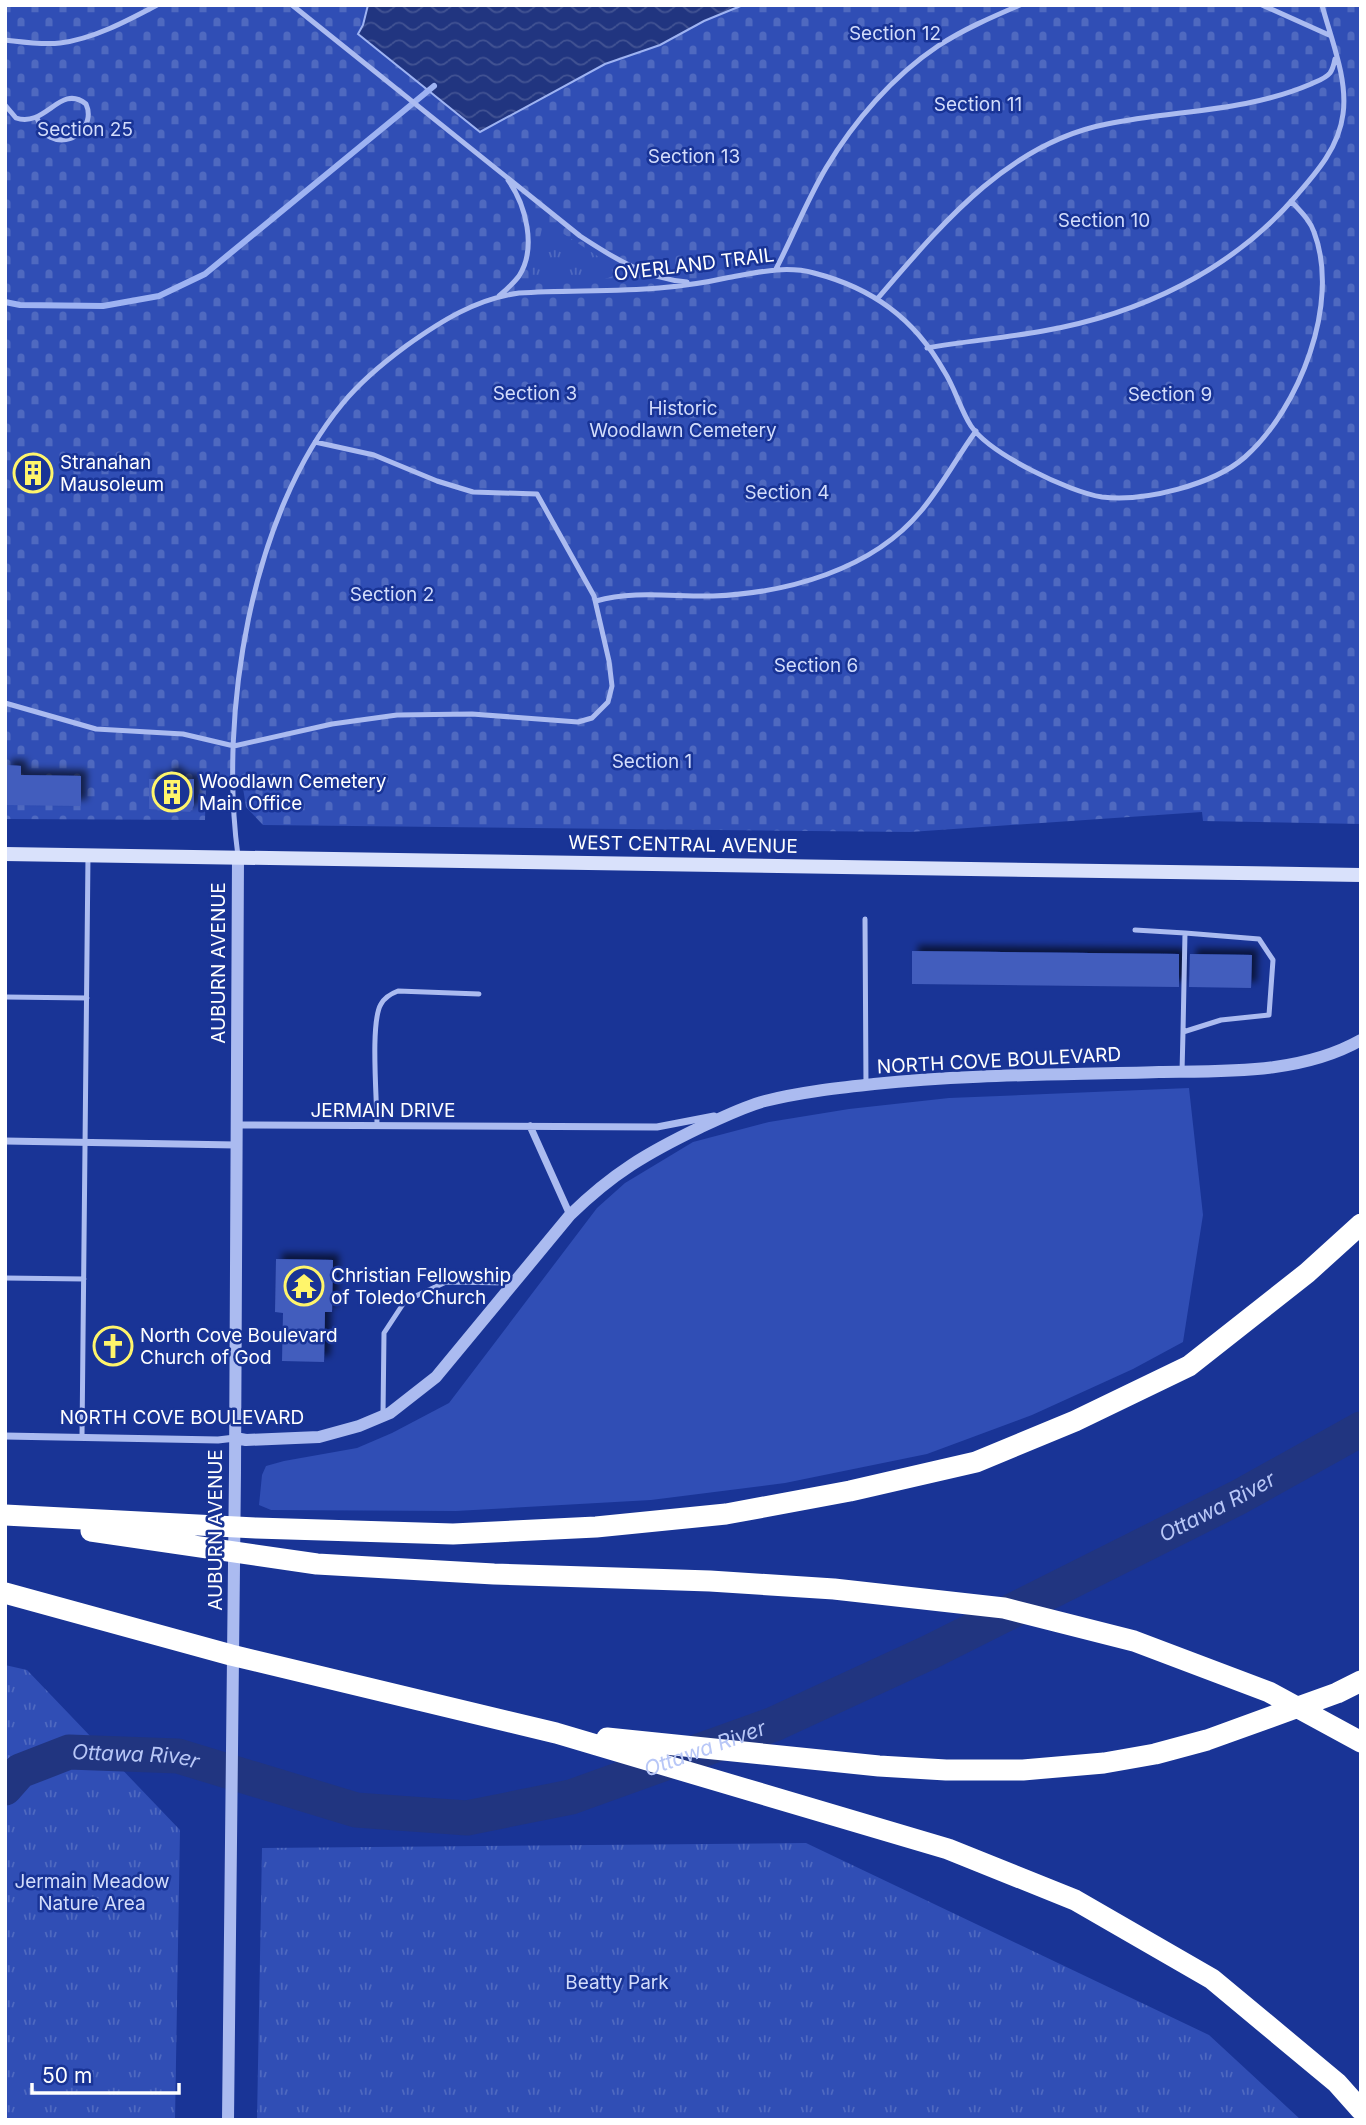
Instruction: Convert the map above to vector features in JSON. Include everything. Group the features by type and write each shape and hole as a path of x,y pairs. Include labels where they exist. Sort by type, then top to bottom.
{"highway":[{"path":"5,1516 453,1534 596,1527 726,1514 850,1492 976,1462 1075,1421 1189,1366 1307,1273 1361,1224"},
{"path":"5,1516 317,1564 494,1574 710,1581 834,1590 1004,1608 1134,1641 1269,1692 1361,1742"},
{"path":"5,1593 231,1656 556,1733 948,1849 1075,1900 1212,1979 1337,2083 1361,2110"},
{"path":"556,1733 879,1766 946,1770 1023,1770 1104,1763 1155,1754 1207,1740 1337,1693 1361,1681"}],"main road":[{"name":"WEST CENTRAL AVENUE","path":"5,854 1361,875"}],"street":[{"name":"AUBURN AVENUE","path":"228,2120 232,1896 238,857"},
{"name":"NORTH COVE BOULEVARD","path":"5,1436 218,1440 319,1437 359,1426 390,1413 436,1377 570,1215 620,1171 661,1146 732,1112 764,1101 818,1091 939,1077 1182,1072 1284,1066 1331,1055 1361,1040"},
{"name":"JERMAIN DRIVE","path":"236,1125 657,1127 732,1112"},
{"path":"530,1126 570,1215"},
{"path":"5,1141 236,1145"}],"lane":[{"path":"5,40 49,44 72,41 114,26 157,5"},
{"path":"292,5 572,230 612,257 664,278 704,282"},
{"path":"776,269 826,169 880,97 936,48 1020,5"},
{"path":"1262,5 1330,36"},
{"path":"927,348 1078,324 1160,296 1219,264 1258,233 1315,174 1338,138 1344,111 1335,57 1322,5"},
{"path":"878,298 932,236 968,200 1013,165 1052,142 1106,124 1234,106 1291,92 1322,79 1331,72 1335,57"},
{"path":"5,105 16,118 22,120 37,118 72,97 86,104 89,116 88,123 80,134 61,139 50,138 37,118"},
{"path":"499,296 520,274 525,259 527,231 522,202 504,175"},
{"path":"596,601 618,596 712,596 775,590 843,567 883,545 920,513 976,431 1001,452 1031,469 1086,493 1104,497 1123,498 1160,493 1230,468 1257,444 1284,407 1306,363 1317,324 1322,285 1319,248 1308,221 1291,201"},
{"name":"OVERLAND TRAIL","path":"238,857 234,827 234,746 247,622 262,562 285,500 315,442 343,402 364,379 449,317 499,296 571,290 660,288 776,269 824,275 856,286 878,298 905,322 944,369 976,431"},
{"path":"5,703 96,729 183,734 234,746 332,724 397,715 472,713 586,722 604,707 612,686 596,601 537,494 473,492 437,481 374,455 315,442"},
{"path":"82,1437 88,855"},
{"path":"865,919 866,1085"},
{"path":"1135,930 1259,939 1273,960 1269,1015 1221,1020 1183,1032"},
{"path":"1182,1072 1185,933"},
{"path":"377,1125 375,1032 381,1002 398,991 479,994"},
{"path":"5,997 87,998"},
{"path":"5,1279 84,1279"},
{"path":"383,1416 384,1333 405,1301 446,1282 515,1283"}],"green space":[{"name":"Historic Woodlawn Cemetery","path":"5,5 1361,5 1361,824 1203,821 1202,812 910,832 263,825 246,807 243,788 206,787 205,820 5,819"},
{"path":"550,225 608,263 615,271 613,276 542,284 533,280 531,274 542,228"},
{"path":"1189,1088 1203,1215 1183,1342 1133,1369 1032,1415 927,1454 785,1483 651,1500 456,1511 271,1510 259,1505 262,1475 266,1466 357,1448 449,1403 597,1208 625,1183 693,1142 769,1122 849,1109 949,1098"},
{"name":"Jermain Meadow Nature Area","path":"5,1665 27,1670 180,1830 175,2120 5,2120"},
{"name":"Beatty Park","path":"806,1843 1209,2035 1301,2120 257,2120 262,1848"}],"water":[{"path":"368,5 743,5 704,21 660,45 605,64 480,132 358,34"}],"building":[{"path":"5,765 21,766 21,775 81,776 81,806 5,805"},
{"name":"Woodlawn Cemetery Main Office","path":"171,771 184,780 194,779 194,805 190,812 149,809 149,779 163,779"},
{"path":"912,951 1179,954 1179,987 912,984"},
{"path":"1190,954 1252,955 1251,988 1189,987"},
{"name":"Christian Fellowship of Toledo Church","path":"276,1259 333,1260 332,1312 325,1312 324,1362 282,1361 283,1313 275,1312"}],"waterway":[{"path":"5,302 20,305 103,306 159,296 205,274 434,86"},
{"name":"Ottawa River","path":"5,1788 20,1771 69,1752 178,1756 356,1810 467,1818 571,1797 774,1724 930,1652 1239,1497 1361,1429"}],"place":[{"name":"Stranahan Mausoleum","path":"33,473"},
{"name":"Woodlawn Cemetery Main Office","path":"172,792"},
{"name":"Christian Fellowship of Toledo Church","path":"304,1286"},
{"name":"North Cove Boulevard Church of God","path":"113,1346"}],"park label":[{"name":"Section 12","path":"895,33"},
{"name":"Section 11","path":"978,104"},
{"name":"Section 25","path":"85,129"},
{"name":"Section 13","path":"694,156"},
{"name":"Section 10","path":"1104,220"},
{"name":"Section 3","path":"535,393"},
{"name":"Section 9","path":"1170,394"},
{"name":"Section 4","path":"787,492"},
{"name":"Section 2","path":"392,594"},
{"name":"Section 6","path":"816,665"},
{"name":"Section 1","path":"652,761"}]}
